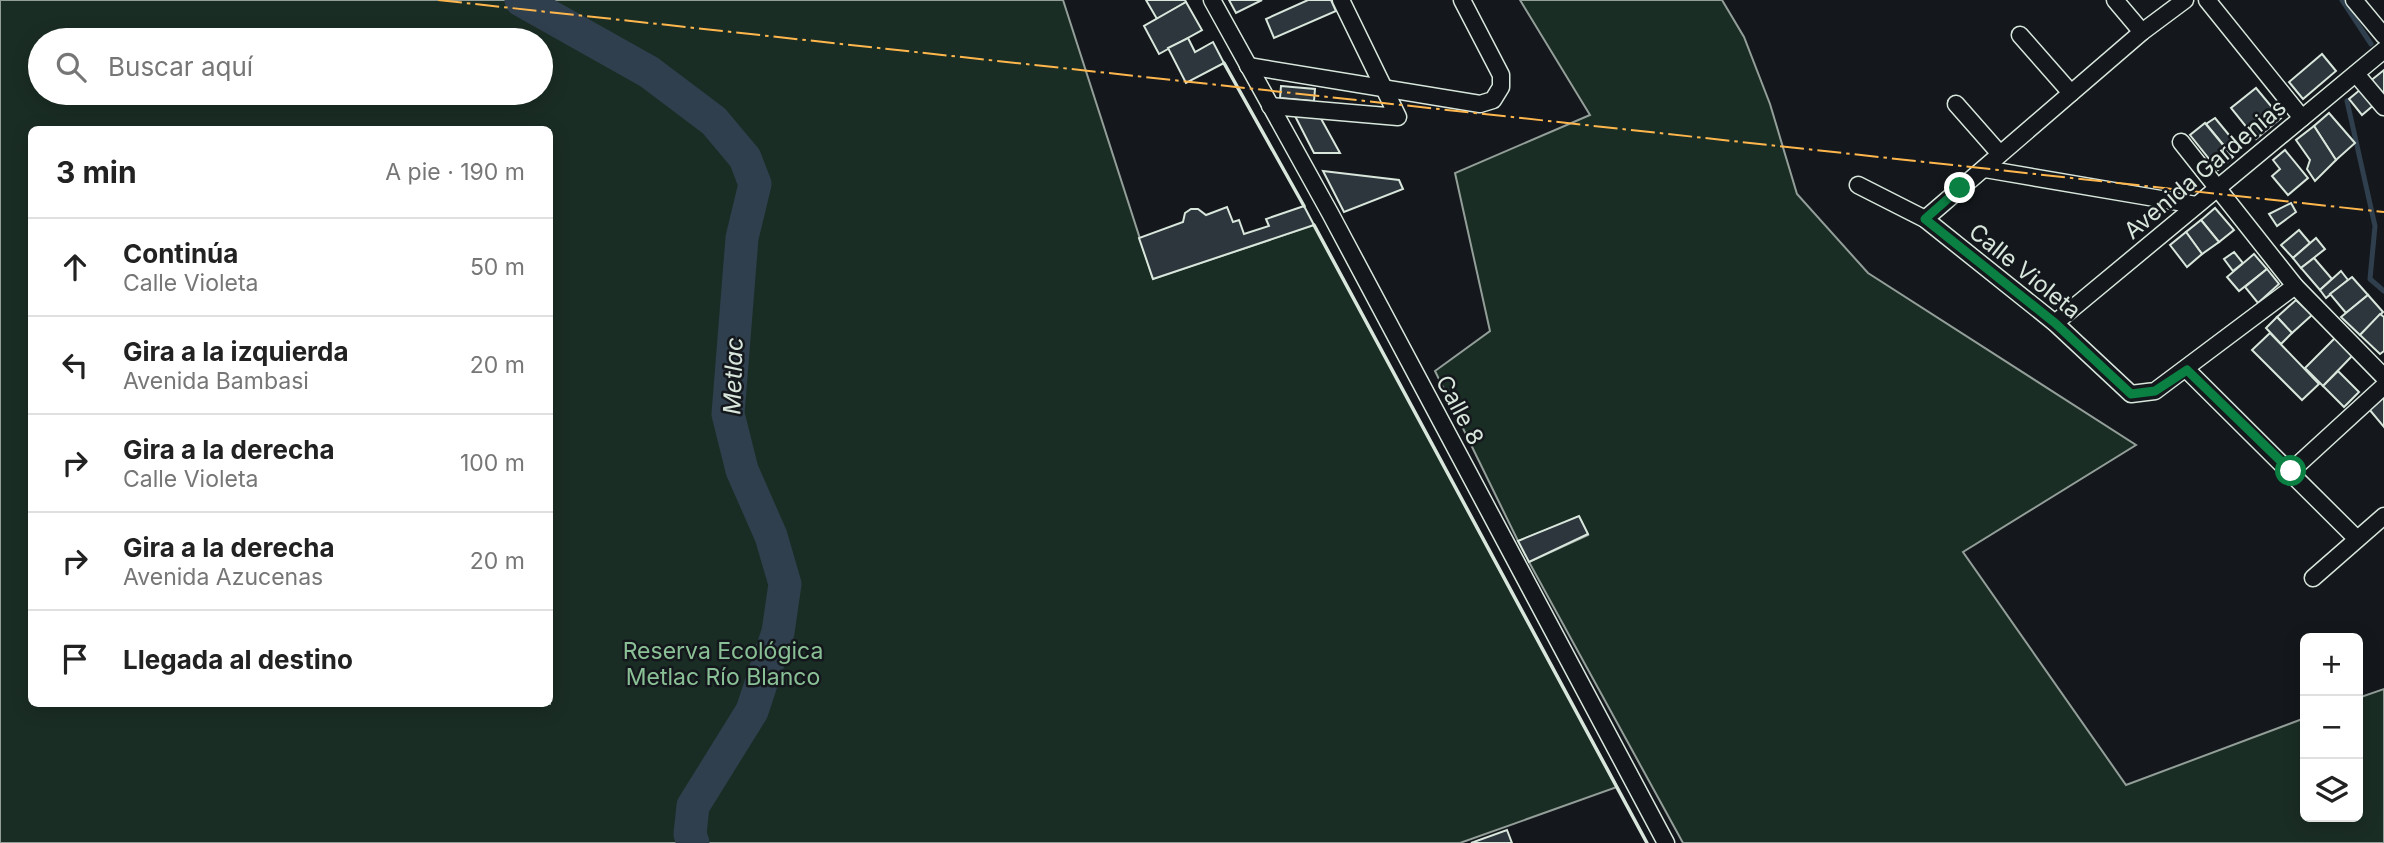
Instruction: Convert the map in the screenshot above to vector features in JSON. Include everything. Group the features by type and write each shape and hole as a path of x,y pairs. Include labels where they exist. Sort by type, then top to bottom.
{"street":[{"name":"Calle 8","path":"1212,0 1666,843"},
{"path":"1270,106 1398,117 1341,0"},
{"path":"1248,66 1480,103 1493,100 1501,87 1501,75 1462,0"},
{"path":"2115,0 2142,32"},
{"path":"1925,219 2142,32 2185,0"},
{"path":"2207,0 2302,118"},
{"path":"2354,0 2384,36"},
{"path":"2020,35 2071,93"},
{"name":"Avenida Gardenias","path":"2055,323 2384,50"},
{"path":"2356,74 2384,107"},
{"path":"1956,104 2000,154"},
{"path":"2181,142 2295,286 2384,377"},
{"path":"1985,169 2196,205"},
{"name":"Calle Violeta","path":"1858,184 1925,219 2055,323 2131,394 2155,391 2187,370"},
{"path":"2295,286 2187,370 2357,539"},
{"path":"2291,471 2384,386"},
{"path":"2313,578 2384,516"}],"green space":[{"name":"Reserva Ecológica Metlac Río Blanco","path":"0,0 1063,0 1153,279 1314,225 1617,787 1460,843 0,843"},
{"path":"1520,0 1722,0 1744,37 1770,104 1797,194 1868,273 2136,445 1963,552 2126,785 2300,720 2300,822 2363,822 2363,696 2384,689 2384,843 1683,843 1529,562 1588,535 1579,517 1518,541 1435,371 1490,331 1455,173 1590,115"}],"building":[{"path":"1146,0 1185,0 1186,2 1157,19"},
{"path":"1229,0 1262,0 1236,13"},
{"path":"1308,0 1331,0 1336,11 1274,38 1266,19"},
{"path":"1186,2 1202,30 1159,54 1144,26"},
{"path":"1188,38 1195,52 1213,42 1224,63 1186,83 1168,48"},
{"path":"2322,54 2336,71 2303,99 2289,82"},
{"path":"2384,70 2384,98 2369,82"},
{"path":"1281,86 1315,89 1314,101 1280,98"},
{"path":"2256,88 2281,118 2256,139 2231,108"},
{"path":"2361,89 2375,104 2362,115 2349,99"},
{"path":"2329,113 2355,143 2336,160 2314,126"},
{"path":"1294,114 1319,115 1340,153 1314,153"},
{"path":"2215,118 2234,141 2226,148 2206,124"},
{"path":"2205,123 2233,157 2218,170 2190,135"},
{"path":"2314,126 2336,160 2315,181 2307,169 2310,160 2296,140"},
{"path":"2285,150 2308,178 2288,195 2272,176 2280,169 2273,160"},
{"path":"1323,171 1399,180 1403,189 1344,212"},
{"path":"2291,203 2296,212 2277,226 2269,214"},
{"path":"1304,206 1314,225 1153,279 1139,238 1183,222 1185,213 1191,209 1198,209 1206,215 1227,207 1233,222 1239,220 1244,234 1269,226 1266,219"},
{"path":"2215,208 2234,230 2219,242 2201,220"},
{"path":"2201,220 2219,242 2202,254 2186,232"},
{"path":"2299,230 2310,243 2293,258 2281,245"},
{"path":"2186,232 2202,254 2187,267 2170,245"},
{"path":"2316,238 2325,249 2301,268 2293,258"},
{"path":"2234,252 2243,263 2233,271 2224,259"},
{"path":"2254,254 2267,269 2239,291 2227,277"},
{"path":"2314,258 2332,279 2320,290 2301,268"},
{"path":"2267,269 2279,284 2258,303 2245,287"},
{"path":"2341,271 2348,280 2326,298 2320,290"},
{"path":"2352,277 2368,295 2346,313 2330,294"},
{"path":"2368,295 2383,312 2360,335 2341,317"},
{"path":"2296,300 2312,315 2292,333 2277,317"},
{"path":"2380,314 2384,317 2384,351 2380,354 2360,335"},
{"path":"2277,317 2292,333 2281,344 2266,328"},
{"path":"2270,333 2319,384 2302,400 2252,350"},
{"path":"2336,337 2353,355 2323,386 2305,368"},
{"path":"2338,371 2359,392 2344,407 2323,386"},
{"path":"2384,396 2384,427 2369,409"},
{"path":"1579,516 1588,534 1529,562 1518,541"},
{"path":"1507,830 1512,843 1471,843"}],"waterway":[{"name":"Metlac","path":"521,0 649,72 714,121 745,158 755,184 742,238 728,414 742,470 771,536 785,584 778,632 752,711 693,806 690,834 693,843"},
{"path":"2342,0 2371,44"},
{"path":"2347,101 2375,226 2370,279 2384,291"}],"wall":[{"path":"1224,63 1304,206"},
{"path":"1314,225 1647,843"}],"power":[{"path":"438,0 2384,212"}],"route":[{"path":"1960,188 1925,219 2055,323 2131,394 2155,391 2187,370 2291,471"}]}
